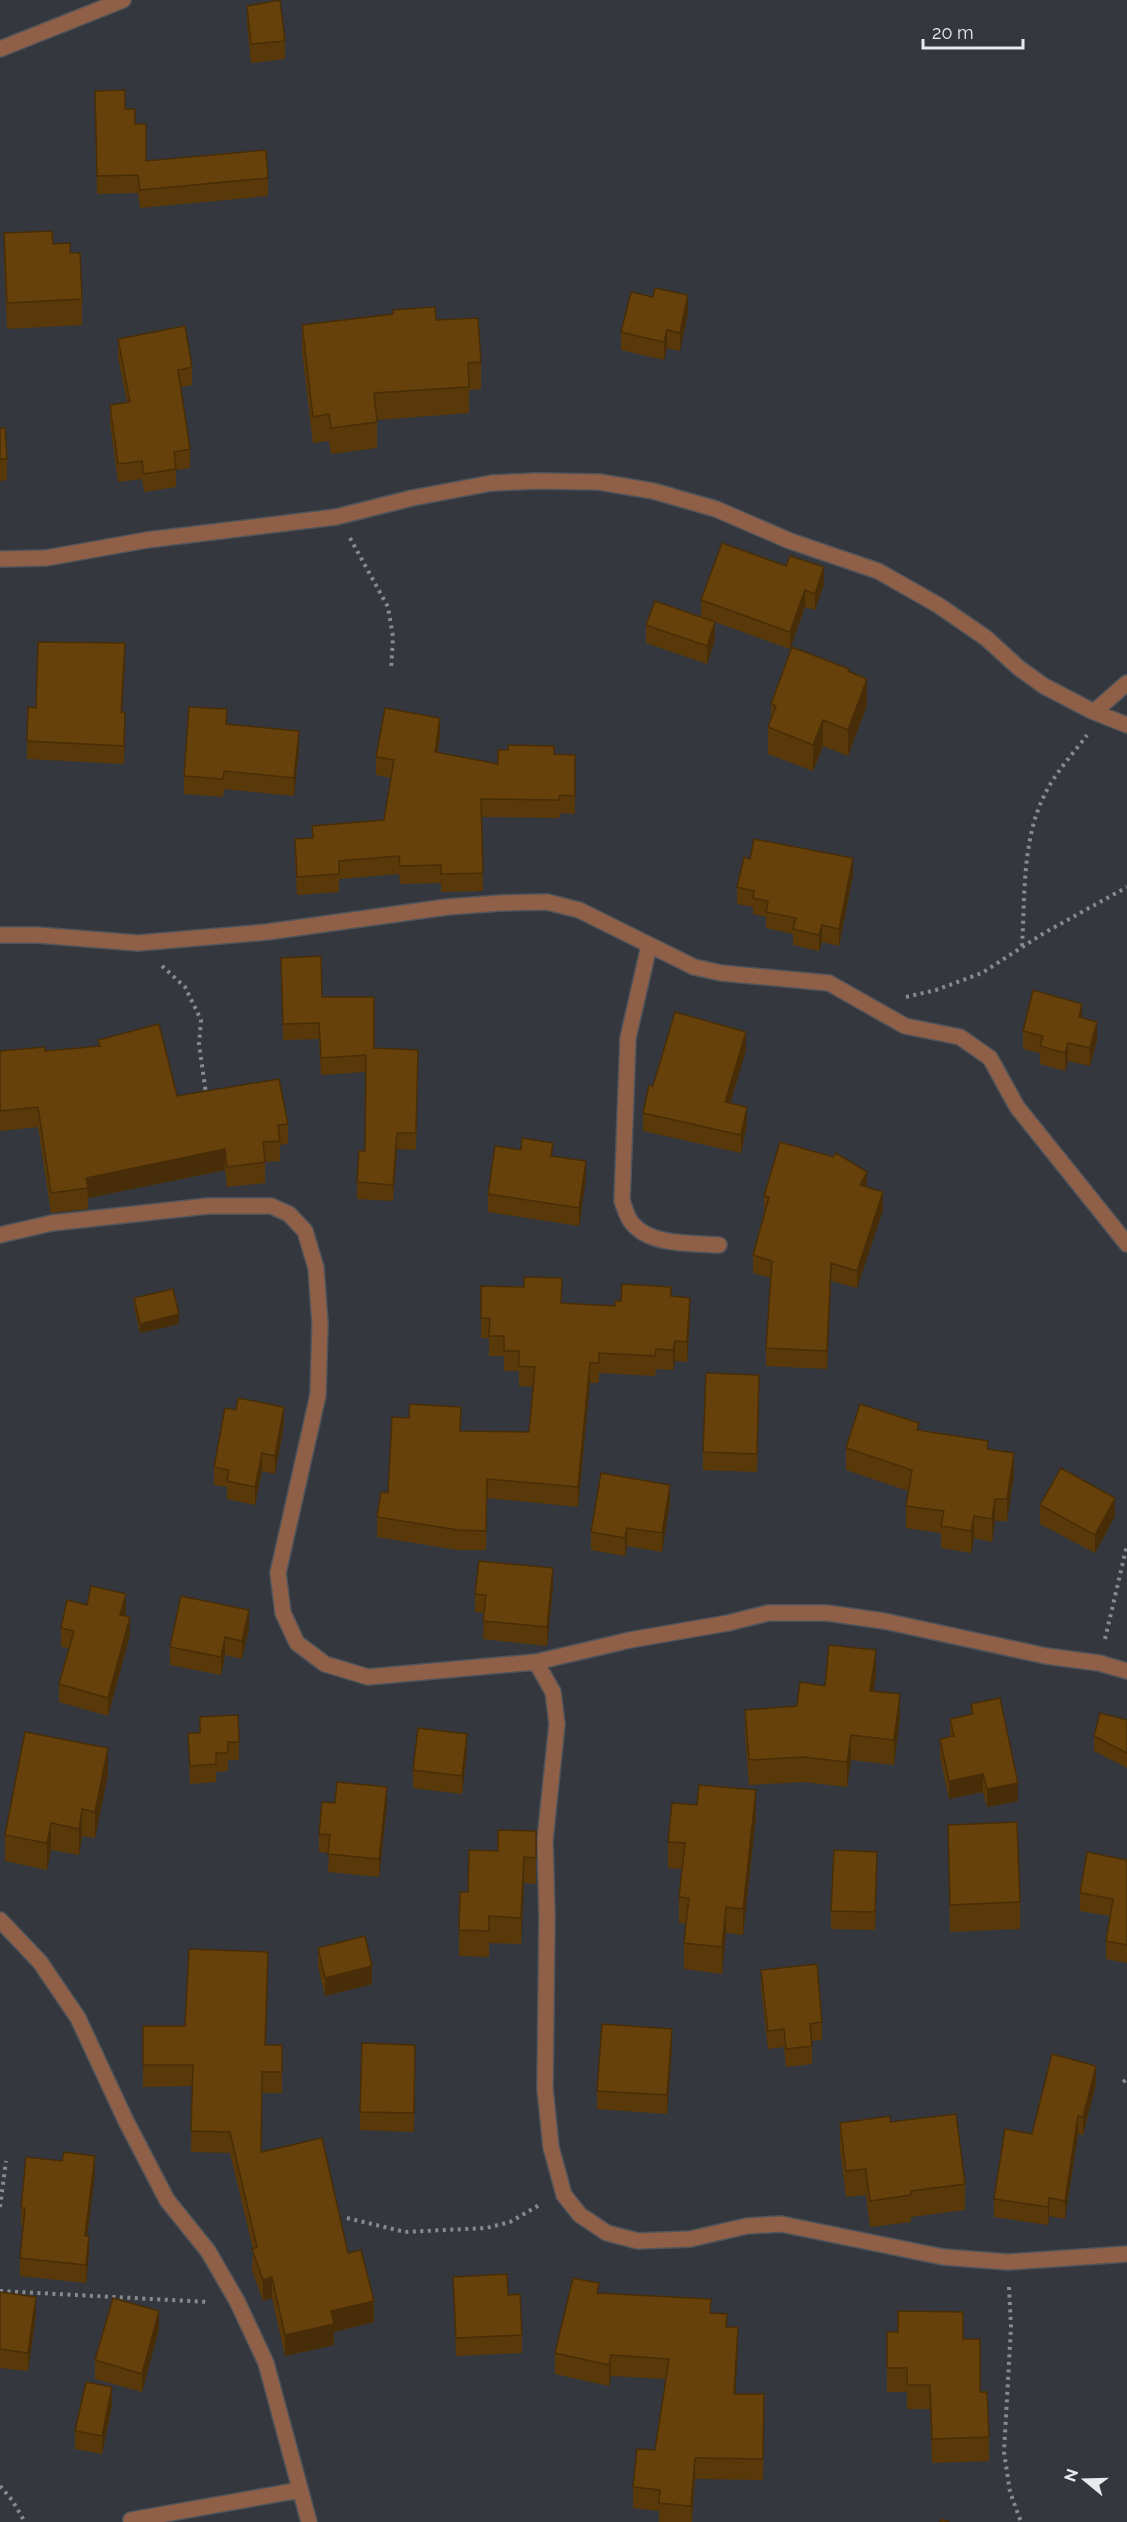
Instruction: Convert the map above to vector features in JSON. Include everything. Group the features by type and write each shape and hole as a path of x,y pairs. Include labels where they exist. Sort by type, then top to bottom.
{"street":[{"path":"0,49 123,0"},
{"path":"0,559 45,558 147,540 336,517 412,498 492,483 599,482 653,491 716,509 790,541 878,571 938,604 986,638 1019,668 1044,686 1127,725"},
{"path":"1098,713 1127,683"},
{"path":"0,936 37,935 138,943 267,932 447,907 547,902 579,910 694,967 721,974 829,984 905,1026 960,1038 990,1058 1017,1107 1127,1244"},
{"path":"649,946 628,1038 622,1201 631,1223 645,1234 677,1242 719,1245"},
{"path":"0,1235 52,1223 208,1206 270,1206 290,1214 305,1231 316,1268 320,1324 318,1395 278,1573 283,1613 297,1643 325,1664 368,1677 536,1662 630,1640 728,1623 768,1613 827,1613 884,1621 1046,1656 1099,1663 1127,1671"},
{"path":"536,1662 552,1692 557,1724 544,1839 547,1917 545,2088 551,2147 564,2195 580,2215 607,2233 638,2241 690,2239 747,2226 781,2224 943,2257 1008,2262 1127,2254"},
{"path":"0,1920 40,1962 78,2018 126,2121 167,2200 208,2251 237,2301 266,2363 309,2522"},
{"path":"131,2520 300,2490"}],"path":[{"path":"336,517 360,552 388,607 393,637 391,670"},
{"path":"1022,946 1026,879 1037,814 1044,794 1098,713"},
{"path":"869,1007 936,990 982,973 1022,946 1127,888"},
{"path":"138,943 185,987 196,1006 201,1020 199,1044 207,1097"},
{"path":"1099,1663 1127,1545"},
{"path":"0,2207 6,2161"},
{"path":"347,2218 405,2232 486,2228 510,2222 542,2203 564,2195"},
{"path":"1008,2262 1011,2327 1004,2452 1010,2492 1021,2522"},
{"path":"0,2291 213,2302 237,2301"},
{"path":"0,2486 26,2522"}],"building":[{"path":"280,0 285,41 251,44 247,6"},
{"path":"125,90 125,109 135,109 135,124 146,124 146,161 266,150 268,178 140,190 138,175 97,176 95,91"},
{"path":"52,231 53,244 70,243 70,253 80,253 82,299 7,303 4,233"},
{"path":"655,288 688,295 680,333 667,330 664,342 621,332 631,292 653,297"},
{"path":"435,307 436,320 478,318 481,362 468,363 469,387 374,393 377,422 331,428 329,414 313,417 302,325 393,314 393,310"},
{"path":"185,326 192,367 178,370 190,449 174,452 176,469 144,474 142,461 118,464 110,405 130,402 118,339"},
{"path":"0,428 5,428 7,459 0,459"},
{"path":"722,543 786,566 790,556 824,567 815,594 805,590 790,632 701,600"},
{"path":"655,601 715,622 707,646 646,625"},
{"path":"38,642 125,643 121,712 125,712 124,746 27,741 28,707 36,708"},
{"path":"792,647 849,669 848,671 867,679 848,730 823,720 813,745 768,727 776,706 771,704"},
{"path":"189,707 227,709 226,724 299,731 294,778 224,771 223,779 184,776"},
{"path":"385,708 440,718 435,752 498,764 498,750 508,750 508,745 554,746 554,754 575,755 575,796 560,795 559,800 481,799 483,873 441,874 441,865 400,866 399,856 339,861 339,874 297,877 295,839 313,838 312,826 384,820 394,760 376,757"},
{"path":"754,839 853,858 839,929 822,925 819,935 793,929 796,918 766,912 768,901 753,898 754,891 737,887 744,857 750,859"},
{"path":"321,956 322,997 374,997 374,1048 418,1050 416,1133 397,1133 393,1185 357,1182 359,1151 365,1151 366,1055 321,1058 319,1023 283,1024 281,958"},
{"path":"1033,990 1082,1004 1079,1017 1097,1022 1090,1048 1068,1043 1065,1053 1040,1046 1043,1036 1023,1031"},
{"path":"675,1012 746,1032 725,1102 747,1107 741,1135 643,1113 649,1085 653,1086"},
{"path":"159,1024 177,1096 279,1079 288,1124 278,1125 280,1141 263,1142 265,1162 227,1167 225,1149 86,1178 88,1188 51,1193 38,1107 0,1111 0,1051 45,1047 45,1051 100,1046 98,1040"},
{"path":"522,1138 553,1143 551,1156 586,1161 579,1208 488,1194 495,1146 521,1150"},
{"path":"780,1142 833,1157 836,1153 867,1172 860,1185 883,1192 857,1271 831,1263 827,1351 766,1348 772,1261 753,1255 769,1197 764,1196"},
{"path":"524,1277 562,1278 561,1303 615,1306 615,1301 621,1301 622,1284 671,1287 671,1296 690,1298 687,1342 675,1341 673,1350 656,1349 655,1356 599,1353 599,1363 590,1363 578,1487 487,1479 486,1531 458,1530 377,1517 381,1492 388,1493 392,1417 409,1418 410,1404 461,1407 460,1431 529,1432 535,1367 519,1366 519,1351 504,1351 504,1336 489,1336 490,1318 481,1318 481,1286 524,1287"},
{"path":"173,1289 179,1314 140,1324 134,1298"},
{"path":"706,1373 759,1375 757,1454 703,1452"},
{"path":"238,1398 284,1407 275,1456 262,1453 255,1487 227,1481 229,1470 214,1467 225,1408 236,1410"},
{"path":"860,1404 919,1423 917,1430 988,1441 987,1449 1014,1453 1007,1499 995,1499 992,1519 974,1516 971,1531 941,1526 944,1511 906,1506 912,1470 846,1448"},
{"path":"1061,1468 1115,1498 1095,1535 1040,1505"},
{"path":"601,1473 670,1485 662,1533 627,1528 625,1538 591,1532"},
{"path":"479,1561 553,1568 547,1627 483,1621 486,1595 475,1594"},
{"path":"91,1586 126,1594 120,1615 130,1617 108,1698 59,1684 74,1631 61,1628 67,1600 87,1605"},
{"path":"181,1596 249,1610 242,1641 225,1637 221,1657 170,1647"},
{"path":"829,1645 876,1650 870,1691 900,1694 894,1740 851,1735 847,1762 803,1757 749,1760 745,1710 797,1706 800,1682 825,1686"},
{"path":"1000,1698 1018,1783 987,1789 983,1774 949,1781 940,1739 954,1736 950,1719 973,1714 971,1704"},
{"path":"1100,1713 1127,1720 1127,1753 1094,1736"},
{"path":"238,1715 239,1742 228,1742 228,1753 216,1753 216,1764 190,1766 188,1733 200,1733 200,1717"},
{"path":"418,1728 467,1734 462,1776 413,1770"},
{"path":"25,1732 108,1748 95,1812 82,1809 79,1829 51,1823 47,1843 5,1835"},
{"path":"337,1782 387,1787 379,1859 328,1854 330,1835 319,1834 322,1802 335,1803"},
{"path":"699,1785 756,1790 743,1909 726,1907 722,1947 684,1943 689,1898 679,1897 685,1843 668,1842 672,1803 697,1805"},
{"path":"1017,1822 1020,1902 950,1905 948,1825"},
{"path":"498,1830 536,1831 536,1858 524,1857 521,1918 489,1916 489,1931 459,1930 460,1892 468,1892 469,1850 498,1851"},
{"path":"834,1850 877,1852 875,1912 831,1911"},
{"path":"1087,1852 1127,1860 1127,1945 1106,1941 1113,1899 1080,1893"},
{"path":"365,1936 372,1966 325,1978 318,1948"},
{"path":"189,1949 268,1952 265,2045 282,2045 282,2072 262,2072 261,2152 322,2138 348,2253 361,2250 374,2301 331,2311 334,2324 285,2335 272,2277 263,2280 252,2249 257,2247 230,2132 191,2131 193,2065 143,2065 143,2026 185,2026"},
{"path":"817,1964 822,2022 810,2024 812,2046 786,2049 784,2029 768,2031 761,1970"},
{"path":"602,2024 672,2029 667,2095 597,2091"},
{"path":"362,2043 415,2045 414,2113 360,2112"},
{"path":"1052,2054 1096,2066 1083,2117 1078,2116 1065,2201 1049,2198 1048,2207 994,2199 1005,2129 1032,2134"},
{"path":"956,2114 965,2184 911,2191 911,2195 870,2201 866,2169 846,2171 840,2123 890,2116 890,2122"},
{"path":"64,2152 95,2156 85,2236 89,2236 86,2265 20,2258 25,2208 21,2208 26,2157 62,2161"},
{"path":"507,2274 508,2295 520,2294 522,2335 456,2338 453,2277"},
{"path":"573,2278 599,2283 597,2293 711,2299 710,2313 727,2314 726,2327 738,2327 734,2394 764,2394 763,2459 695,2458 691,2506 659,2503 660,2490 633,2487 637,2449 655,2450 669,2359 611,2355 609,2365 555,2353"},
{"path":"0,2292 36,2297 28,2353 0,2349"},
{"path":"113,2298 159,2311 142,2374 95,2360"},
{"path":"898,2311 963,2312 963,2339 980,2339 980,2392 987,2392 989,2437 932,2439 930,2385 907,2385 907,2368 887,2368 887,2332 898,2332"},
{"path":"86,2382 112,2387 102,2436 75,2431"}]}
